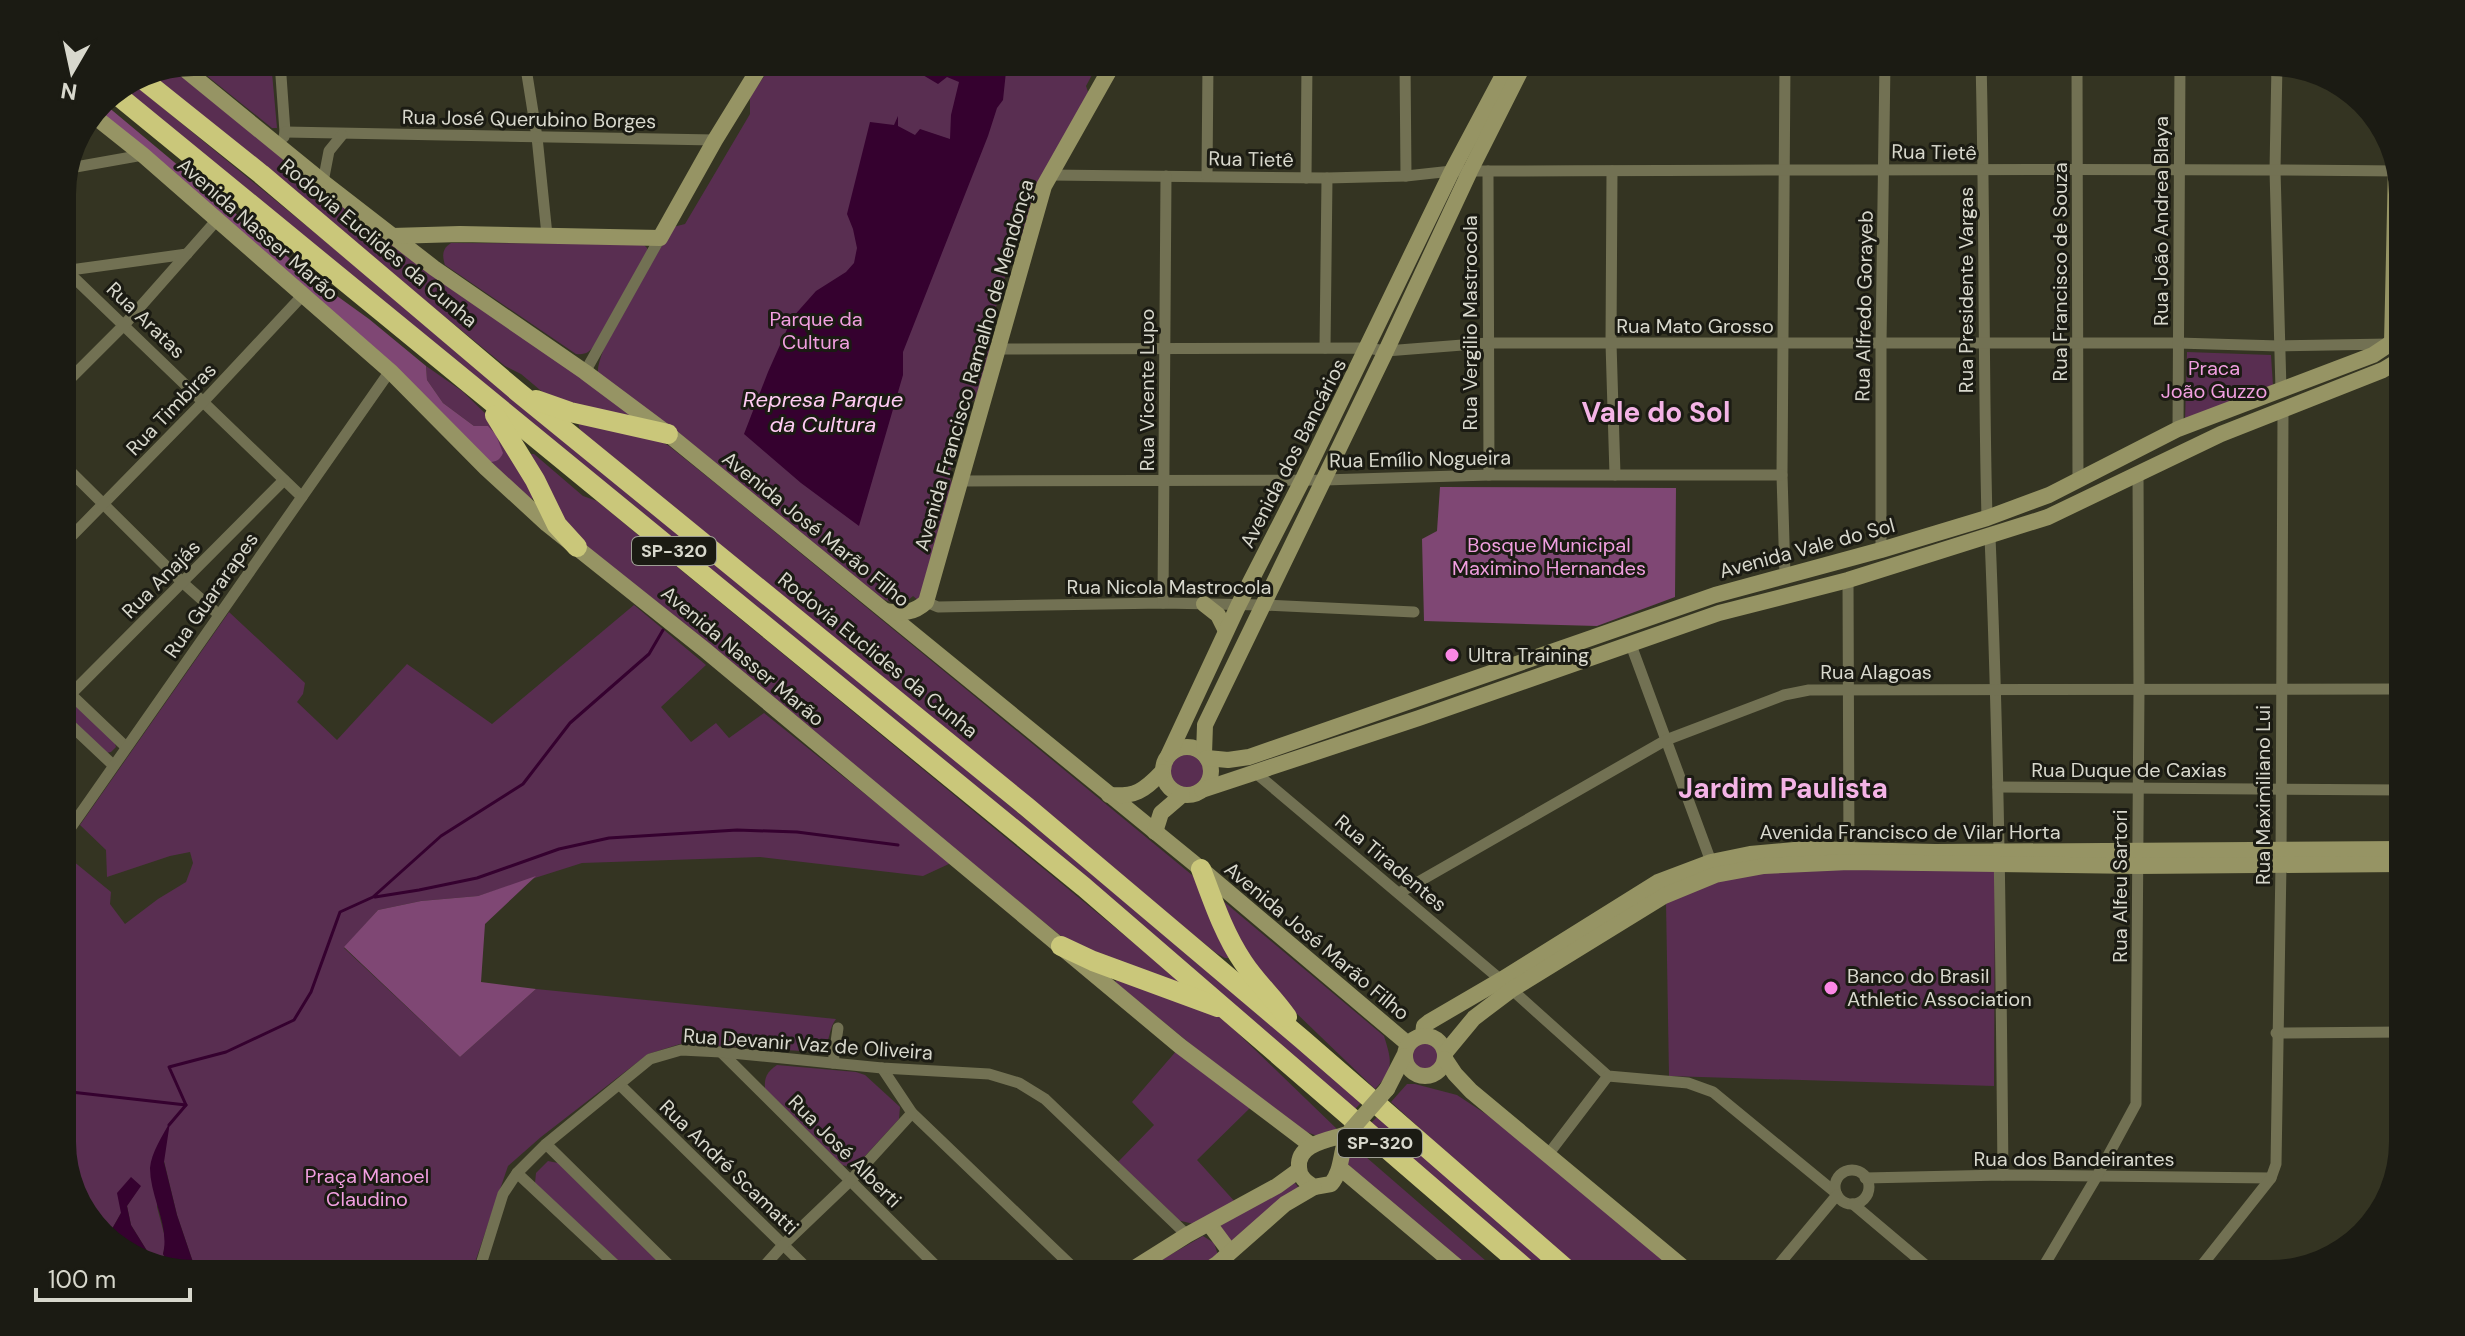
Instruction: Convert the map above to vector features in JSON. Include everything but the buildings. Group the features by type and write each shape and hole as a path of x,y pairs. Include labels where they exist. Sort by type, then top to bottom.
{"highway":[{"name":"Rodovia Euclides da Cunha","path":"150,85 261,174 518,392 1027,807 1303,1040 1555,1260"},
{"name":"SP-320","path":"124,100 1084,887 1516,1260"},
{"path":"478,392 523,459 557,525 577,547"},
{"path":"518,392 570,412 668,434"},
{"path":"1201,869 1233,946 1303,1040"},
{"path":"1061,946 1093,961 1229,1011"}],"main road":[{"name":"Avenida José Marão Filho","path":"194,76 283,140 323,182 434,268 585,372 668,434 1412,1045"},
{"path":"392,236 460,234 660,238 754,76"},
{"name":"Avenida Francisco Ramalho de Mendonça","path":"926,602 1044,186 1106,76"},
{"path":"1461,171 1504,76"},
{"path":"1461,171 1517,76"},
{"name":"Avenida Nasser Marão","path":"101,121 390,371 486,468 547,524 674,624 1180,1046 1311,1145"},
{"name":"Avenida dos Bancários","path":"1169,754 1239,604 1367,348 1461,171"},
{"name":"Avenida dos Bancários","path":"1205,756 1205,725 1386,351 1461,171"},
{"path":"434,268 439,247 460,234"},
{"name":"Avenida Vale do Sol","path":"1205,756 1228,760 1249,757 1715,595 1987,518 2078,482 2178,429 2389,346"},
{"name":"Avenida Vale do Sol","path":"1202,790 1257,774 1719,613 1848,580 2048,517 2187,449 2389,366"},
{"path":"2281,390 2283,411"},
{"path":"2178,429 2187,449"},
{"path":"2078,482 2086,499"},
{"path":"1987,518 1990,537"},
{"path":"1881,550 1885,569"},
{"path":"1785,576 1786,595"},
{"path":"885,611 901,614 915,610 926,602"},
{"path":"1204,604 1218,615 1226,631"},
{"path":"1625,628 1631,645"},
{"path":"1413,701 1419,718"},
{"path":"1348,723 1354,740"},
{"path":"1109,795 1136,794 1150,785 1162,772 1169,754 1183,747 1197,749 1205,756 1211,771 1202,790 1196,794 1182,795 1170,790 1162,772"},
{"path":"1249,757 1257,774"},
{"path":"1155,832 1161,813 1182,795"},
{"name":"Avenida Francisco de Vilar Horta","path":"1412,1045 1429,1022 1506,985 1610,921 1664,896 1713,868 1764,866 1849,856 2138,859 2281,857 2389,850"},
{"name":"Avenida Francisco de Vilar Horta","path":"2281,857 2389,863"},
{"name":"Avenida Francisco de Vilar Horta","path":"1445,1056 1474,1018 1506,985"},
{"path":"1412,1045 1438,1040 1455,1074 1471,1091 1674,1260"},
{"path":"1412,1045 1408,1068 1425,1076"},
{"path":"1220,1260 1285,1204 1314,1187 1331,1184 1340,1168 1340,1156 1349,1132 1389,1088 1412,1045"},
{"path":"1389,1088 1440,1069 1445,1056"},
{"path":"1314,1187 1305,1181 1299,1170 1300,1158 1311,1145 1349,1132"},
{"path":"1340,1168 1449,1260"},
{"path":"1148,1260 1277,1186 1299,1170"},
{"path":"1210,1225 1230,1252"}],"street":[{"path":"281,76 283,140"},
{"path":"527,76 547,235"},
{"path":"1207,176 1208,76"},
{"path":"1306,178 1307,76"},
{"path":"1405,76 1406,176"},
{"path":"1785,76 1782,475 1785,576"},
{"name":"Rua Alfredo Gorayeb","path":"1881,550 1885,76"},
{"name":"Rua Presidente Vargas","path":"1981,76 1987,518"},
{"name":"Rua Francisco de Souza","path":"2077,76 2078,482"},
{"name":"Rua João Andrea Blaya","path":"2178,429 2180,76"},
{"path":"2277,77 2275,170 2281,390"},
{"path":"323,182 329,151 342,135"},
{"name":"Rua José Querubino Borges","path":"283,140 342,135 715,140"},
{"path":"80,166 143,155"},
{"name":"Rua Tietê","path":"1049,175 1327,178 1461,171 2386,169"},
{"name":"Rua Vergilio Mastrocola","path":"1488,171 1489,475"},
{"path":"1612,171 1611,343 1615,475"},
{"name":"Rua Vicente Lupo","path":"1163,603 1166,176"},
{"path":"1325,348 1327,178"},
{"path":"76,373 125,324 216,221"},
{"path":"585,372 660,238"},
{"path":"76,269 187,254"},
{"name":"Rua Aratas","path":"76,281 125,324 302,497"},
{"name":"Rua Timbiras","path":"76,532 303,295"},
{"name":"Rua Mato Grosso","path":"998,349 1367,348 1386,351 1488,343 2178,343 2279,346 2389,341"},
{"name":"Rua Guararapes","path":"76,819 390,371"},
{"name":"Rua Maximiliano Lui","path":"2271,1178 2276,1164 2281,857 2283,411"},
{"name":"Rua Alfeu Sartori","path":"2047,1260 2136,1104 2138,472"},
{"name":"Rua Emílio Nogueira","path":"962,481 1782,475"},
{"path":"76,477 218,614"},
{"name":"Rua Anajás","path":"76,684 284,480"},
{"path":"1990,537 1997,689 2003,1175"},
{"path":"1848,580 1849,856"},
{"name":"Rua Nicola Mastrocola","path":"926,602 938,607 1163,603 1414,612"},
{"path":"1631,645 1713,868"},
{"name":"Rua Alagoas","path":"1399,893 1666,740 1784,695 1809,690 1849,689 2389,689"},
{"path":"76,704 126,747"},
{"path":"76,730 113,765"},
{"name":"Rua Tiradentes","path":"1257,774 1506,985 1608,1076"},
{"name":"Rua Duque de Caxias","path":"1998,787 2389,790"},
{"path":"833,1063 838,1028"},
{"path":"2276,1033 2389,1032"},
{"name":"Rua Devanir Vaz de Oliveira","path":"482,1260 503,1194 517,1173 546,1144 650,1059 681,1050 989,1074 1019,1083 1045,1099 1187,1235"},
{"name":"Rua José Alberti","path":"721,1052 930,1260"},
{"path":"882,1068 912,1113 1065,1260"},
{"path":"1547,1156 1608,1076 1702,1086 1918,1260"},
{"name":"Rua André Scamatti","path":"620,1085 799,1260"},
{"path":"770,1260 850,1181 912,1113"},
{"path":"546,1144 659,1260"},
{"path":"1784,1260 1839,1199 1863,1199 1870,1182 1858,1172 1844,1173 1837,1179 1839,1199"},
{"path":"517,1173 610,1260"},
{"name":"Rua dos Bandeirantes","path":"1870,1182 2003,1175 2271,1178"},
{"path":"2206,1260 2271,1178"}],"green space":[{"path":"207,76 272,76 277,128 272,128"},
{"name":"Parque da Cultura","path":"764,76 1091,76 1086,86 1085,101 1027,232 1017,238 986,340 991,351 978,398 969,403 949,476 954,487 919,601 913,596 905,603 880,598 598,374 606,344 628,301 673,227 685,224 750,114 750,97"},
{"path":"188,77 643,425 558,405 521,374 505,366 158,82"},
{"path":"140,90 821,648 1363,1101 1352,1112 128,97"},
{"path":"112,110 319,283 426,366 427,380 443,403 474,426 488,426 496,435 503,453 496,461 489,462 103,119"},
{"path":"451,243 643,244 648,255 595,345 587,352 576,354 445,265 444,252"},
{"name":"Praca João Guzzo","path":"2187,352 2271,355 2273,386 2185,421"},
{"path":"426,366 462,391 489,417 535,493 532,499 526,498 489,462 474,426 443,403 427,380"},
{"path":"578,422 652,436 731,496 1203,884 1231,958 1216,953 833,641 580,430"},
{"path":"529,454 534,454 583,496 597,501 1186,986 1083,954 566,532"},
{"name":"Bosque Municipal Maximino Hernandes","path":"1440,487 1676,488 1675,597 1597,626 1424,621 1422,539 1437,531"},
{"name":"Praça Manoel Claudino","path":"634,605 706,665 661,707 691,742 716,723 729,738 764,713 951,863 923,876 760,857 582,863 478,896 421,901 378,910 344,948 460,1057 536,989 836,1019 821,1052 680,1044 648,1054 508,1166 476,1260 192,1260 164,1162 157,1207 166,1241 164,1256 146,1250 131,1225 127,1206 140,1186 113,1228 96,1207 82,1180 76,1149 76,863 111,892 110,904 125,924 186,882 193,863 190,852 107,877 106,850 80,825 229,612 305,683 303,694 297,702 337,740 407,664 492,724"},
{"path":"76,707 114,741 116,747 106,753 76,723"},
{"path":"1187,750 1202,756 1208,771 1202,786 1187,792 1172,786 1166,771 1172,756"},
{"name":"Banco do Brasil Athletic Association","path":"1995,866 1994,1086 1669,1076 1666,901 1717,879 1765,870"},
{"path":"536,876 485,924 481,982 536,989 460,1057 344,947 378,910 421,901 478,896"},
{"path":"1216,895 1384,1036 1390,1065 1386,1076 1375,1089 1263,981"},
{"path":"1118,978 1218,1014 1338,1130 1323,1138 1301,1130 1239,1084 1115,982"},
{"path":"1425,1038 1438,1043 1443,1056 1438,1069 1425,1074 1412,1069 1407,1056 1412,1043"},
{"path":"1178,1049 1251,1107 1197,1160 1236,1203 1198,1225 1177,1220 1118,1162 1154,1125 1132,1102"},
{"path":"777,1065 865,1075 900,1107 899,1119 854,1168 842,1165 765,1089 767,1075"},
{"path":"1407,1084 1457,1095 1507,1128 1663,1260 1570,1260 1497,1199 1391,1102"},
{"path":"1378,1116 1548,1260 1523,1260 1368,1126"},
{"path":"1351,1144 1485,1260 1456,1260 1344,1161"},
{"path":"548,1161 558,1163 657,1260 617,1260 535,1183 536,1173"},
{"path":"1289,1183 1295,1183 1298,1190 1231,1242 1220,1226"},
{"path":"1203,1236 1214,1243 1218,1255 1212,1260 1161,1260"}],"water":[{"name":"Represa Parque da Cultura","path":"924,76 1006,76 1003,100 997,108 903,352 903,375 859,526 801,483 744,434 792,318 816,291 846,272 854,263 857,248 847,214 870,122 894,125 898,116 898,126 915,135 920,129 950,139 951,115 959,82 947,77 938,84"},
{"path":"170,1122 164,1162 192,1260 163,1254 164,1233 150,1168 155,1150"},
{"path":"131,1177 141,1186 127,1206 131,1225 146,1250 113,1228 121,1213 117,1193"}],"waterway":[{"path":"169,1125 186,1105 169,1067 226,1052 294,1020 311,992 340,912 373,897 441,836 523,784 570,723 649,654 663,630"},
{"path":"375,897 477,878 559,849 609,838 737,830 797,832 898,845"},
{"path":"76,1093 186,1105"}],"place":[{"name":"Ultra Training","path":"1452,655"},
{"name":"Banco do Brasil Athletic Association","path":"1831,988"}],"district":[{"name":"Vale do Sol","path":"1656,412"},
{"name":"Jardim Paulista","path":"1783,788"}]}
